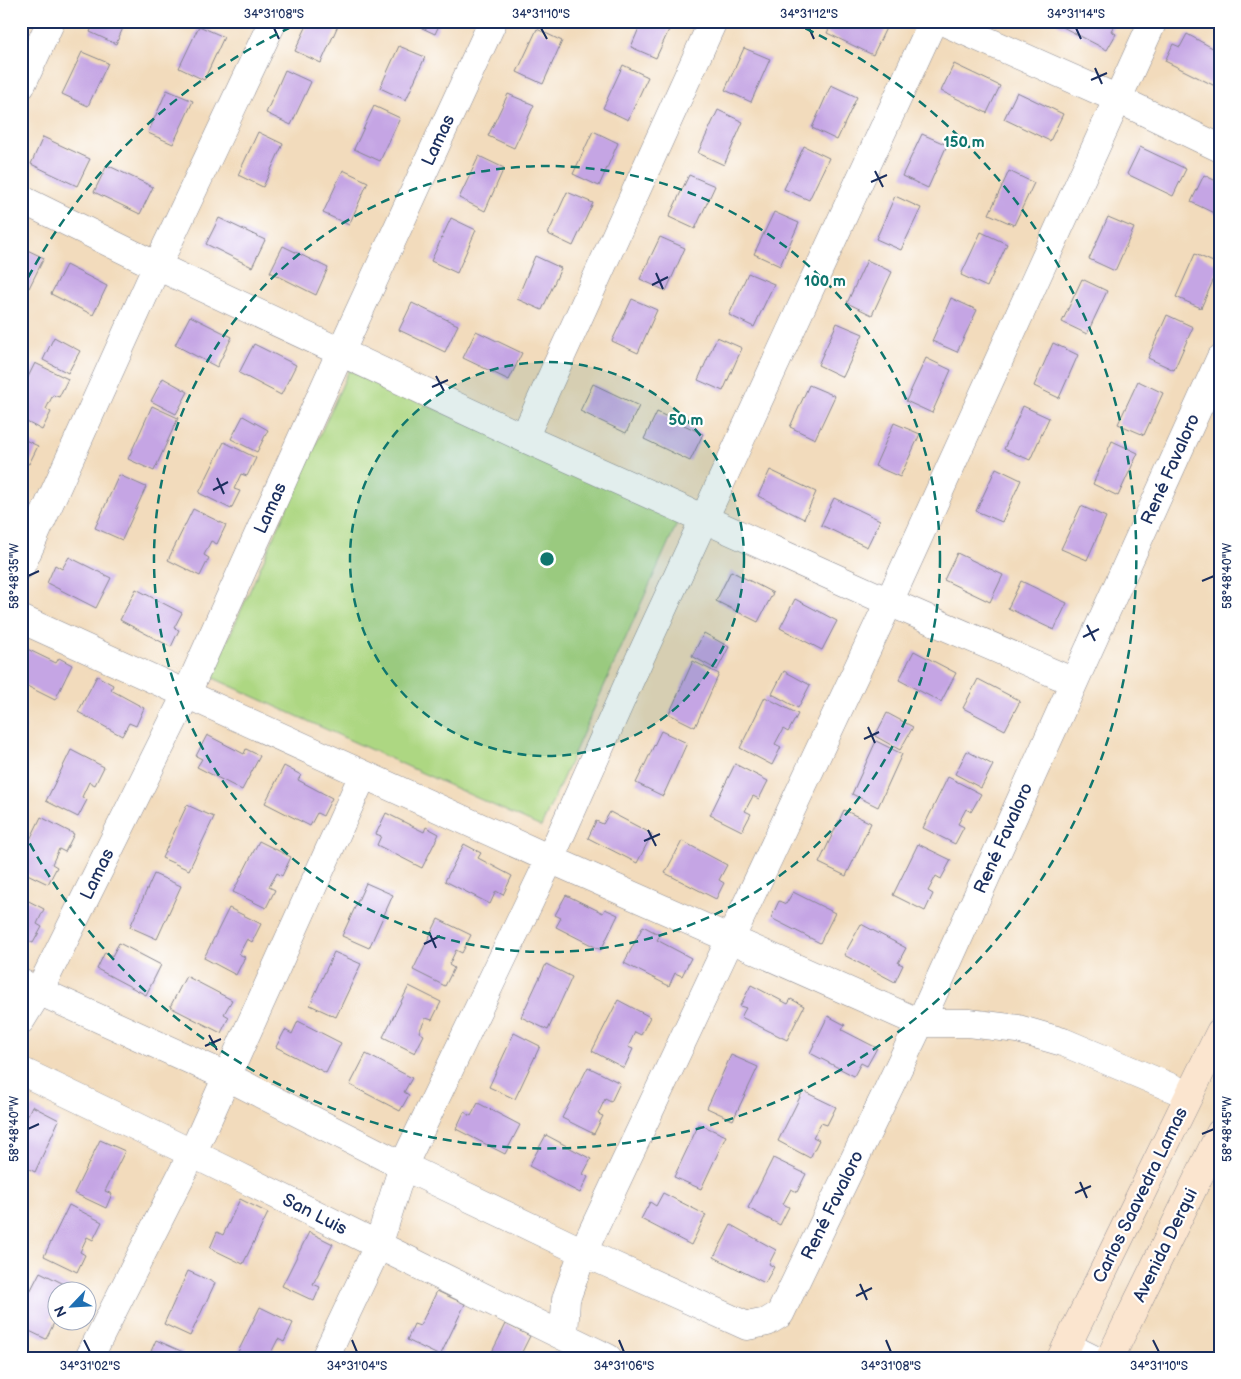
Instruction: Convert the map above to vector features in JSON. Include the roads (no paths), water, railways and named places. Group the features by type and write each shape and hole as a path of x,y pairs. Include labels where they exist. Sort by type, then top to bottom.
{"main road":[{"name":"Carlos Saavedra Lamas","path":"1064,1352 1189,1095 1213,1063 1220,1032"},
{"name":"Avenida Derqui","path":"1110,1358 1220,1133"}],"street":[{"path":"21,86 51,21"},
{"path":"21,566 157,266 273,21"},
{"name":"Lamas","path":"21,1020 30,987 186,695 341,351 493,21"},
{"path":"524,438 713,21"},
{"path":"325,1358 378,1246 403,1166 550,859 704,518 933,21"},
{"path":"942,21 1118,99 1220,148"},
{"path":"571,1346 566,1299 583,1252 889,602 1153,21"},
{"path":"21,199 157,266 524,438 889,602 1074,682"},
{"name":"René Favaloro","path":"583,1252 747,1326 767,1322 780,1314 920,1023 1220,359"},
{"path":"21,619 730,940 920,1023 969,1023 1018,1029 1064,1042 1189,1095"},
{"path":"89,1358 193,1152 363,775"},
{"path":"30,987 226,1076 403,1166 583,1252"},
{"name":"San Luis","path":"21,1071 193,1152 571,1346 608,1358"},
{"path":"1064,1352 1091,1358"}]}
